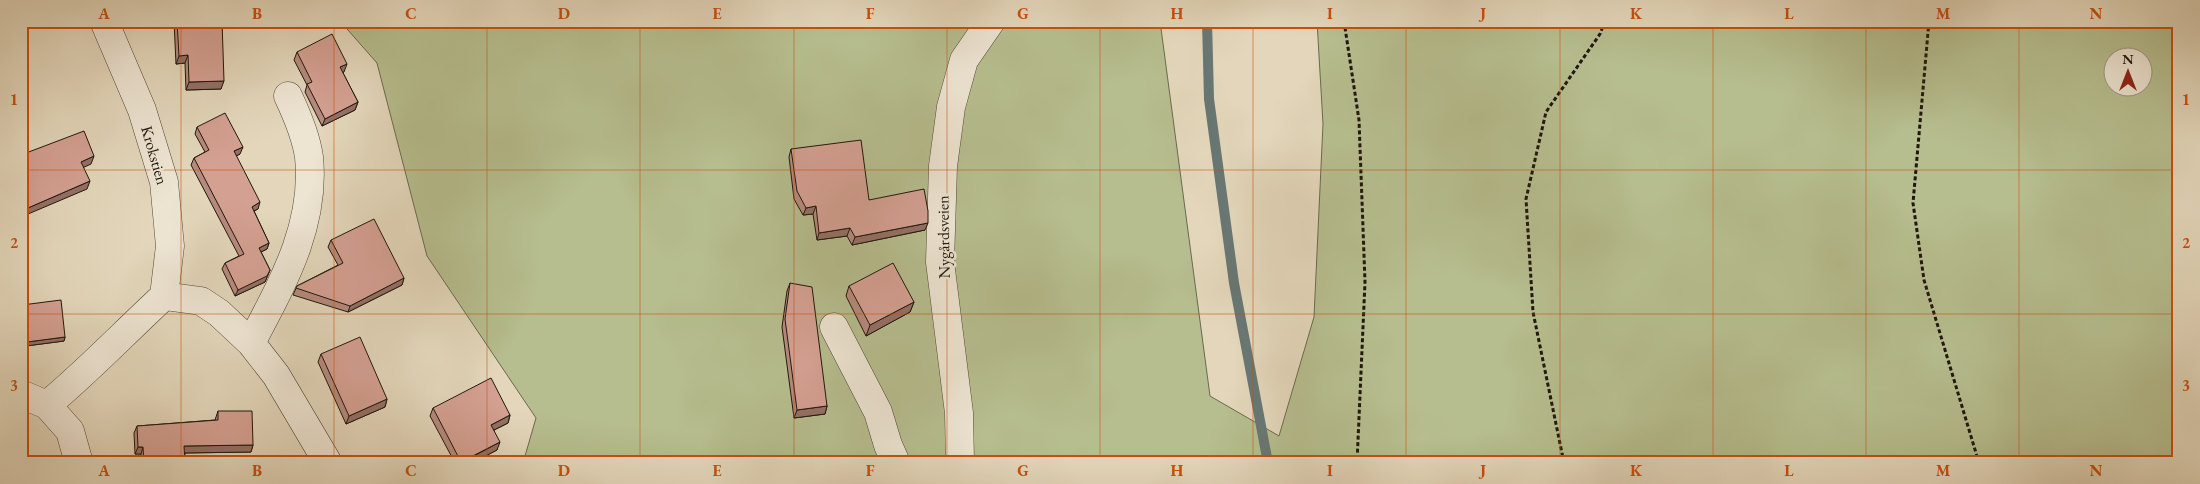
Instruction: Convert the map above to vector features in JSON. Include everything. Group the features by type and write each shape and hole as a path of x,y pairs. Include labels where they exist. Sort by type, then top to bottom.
{"street":[{"name":"Krokstien","path":"104,21 142,110 164,182 170,246 164,296"},
{"name":"Nygårdsveien","path":"960,463 959,413 940,262 943,166 951,107 964,60 991,21"},
{"path":"251,343 294,259 308,205 309,157 301,126 288,96"},
{"path":"48,405 83,375 164,296 200,301 219,314 251,343 276,375 328,463"},
{"path":"834,327 878,412 888,445 896,463"},
{"path":"21,394 48,405 70,432 79,463"}],"path":[{"path":"1344,21 1359,120 1365,282 1356,463"},
{"path":"1564,463 1532,312 1526,199 1546,112 1600,34 1605,21"},
{"path":"1930,21 1913,203 1924,280 1979,463"}],"green space":[{"path":"340,21 1160,21 1210,396 1279,436 1314,317 1323,124 1317,21 2179,21 2179,463 523,463 536,418 427,256 377,63"}],"building":[{"path":"177,21 222,21 224,81 189,82 188,55 179,56"},
{"path":"332,34 347,64 340,67 358,102 325,119 307,84 312,82 297,52"},
{"path":"21,63 25,73 21,75"},
{"path":"225,113 243,147 234,151 260,202 252,207 269,243 259,248 270,270 267,276 238,290 225,263 244,254 194,158 209,150 197,127"},
{"path":"84,131 94,156 81,162 90,181 21,211 21,140 26,153"},
{"path":"861,140 869,200 924,189 928,223 855,237 850,228 819,233 816,206 806,208 797,191 791,149"},
{"path":"374,219 404,278 350,306 296,288 343,263 331,240"},
{"path":"893,263 914,302 870,325 849,286"},
{"path":"790,283 812,287 827,406 797,410 785,319"},
{"path":"61,300 65,337 27,342 22,305"},
{"path":"360,337 387,399 349,416 321,354"},
{"path":"491,378 510,415 491,425 500,442 461,462 433,408"},
{"path":"218,411 252,411 253,445 184,446 185,463 144,463 143,447 138,447 137,426 218,420"},
{"path":"21,445 25,445 26,463 21,463"}],"waterway":[{"path":"1207,21 1209,99 1234,283 1268,463"}]}
